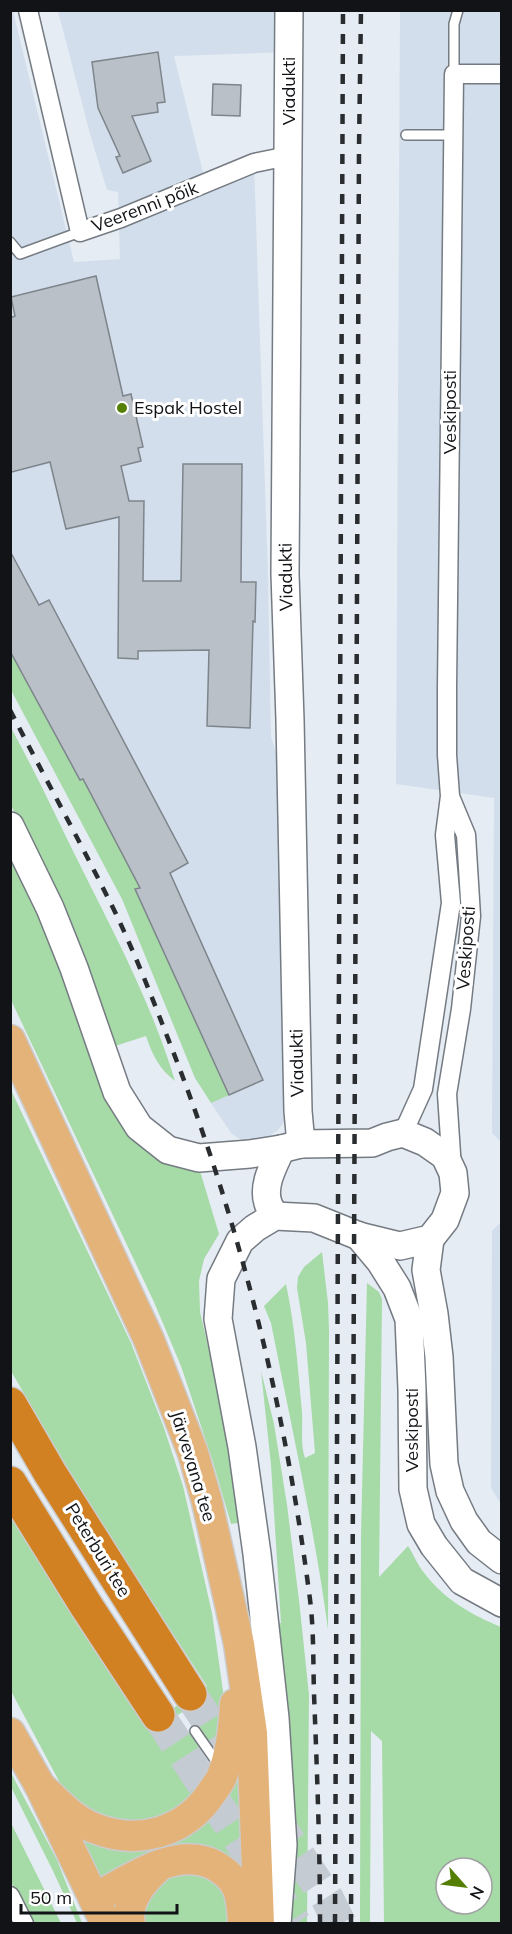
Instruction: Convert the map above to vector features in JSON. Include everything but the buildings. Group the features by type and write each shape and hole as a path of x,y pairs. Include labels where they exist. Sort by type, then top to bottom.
{"highway":[{"name":"Peterburi tee","path":"10,1404 50,1473 190,1694"},
{"path":"10,1483 158,1715"}],"main road":[{"name":"Järvevana tee","path":"10,1040 149,1340 193,1453 220,1555 238,1644 252,1733 259,1923"},
{"path":"40,1786 62,1808 93,1828 117,1835 140,1837 159,1833 185,1820 202,1807 222,1777 234,1733 238,1644"},
{"path":"10,1733 40,1786 100,1911 138,1875 183,1858 205,1861 234,1880 242,1898 243,1923"},
{"path":"130,1923 132,1898 147,1878 161,1865"}],"street":[{"name":"Veerenni põik","path":"28,10 80,232 121,218 254,163 288,156"},
{"name":"Viadukti","path":"288,10 285,574 291,728 298,1111 291,1146"},
{"path":"454,74 501,74"},
{"name":"Veskiposti","path":"404,1133 423,1089 451,903 445,835 450,796 447,755 447,688 454,74"},
{"name":"Veskiposti","path":"450,796 466,835 471,916 461,1008 447,1094 453,1173"},
{"path":"10,826 50,908 74,968 117,1092 139,1127 168,1150 199,1158 291,1146 372,1143 404,1133 425,1142 445,1156 453,1173 456,1193 445,1220 430,1239 400,1246 359,1236 314,1218 275,1216 255,1228 240,1241 221,1280 218,1319 242,1447 275,1718 283,1845 277,1923"},
{"path":"275,1216 268,1203 266,1192 270,1176 291,1146"},
{"name":"Veskiposti","path":"359,1236 380,1261 397,1288 409,1319 413,1489 421,1524 434,1546 462,1581 501,1603"},
{"name":"Veskiposti","path":"430,1239 426,1270 439,1357 444,1464 450,1491 464,1521 479,1542 501,1560"},
{"path":"10,1896 24,1923"}],"lane":[{"path":"454,74 454,24 458,10"},
{"path":"406,135 454,135"},
{"path":"10,242 20,254 80,232"},
{"path":"195,1731 223,1771"}],"shaded area":[{"path":"10,11 13,11 74,262 120,259 118,192 107,190 58,11 289,11 289,52 174,56 206,184 254,163 271,737 280,765 288,1109 285,1121 278,1130 262,1141 248,1142 231,1133 211,1103 228,1095 83,779 80,780 11,651"},
{"path":"400,11 501,11 501,1142 492,1133 494,798 396,784"},
{"path":"501,1222 501,1504 491,1488 492,1231"}],"green space":[{"path":"10,651 80,780 83,779 140,888 136,890 229,1095 211,1103 195,1078 122,899 11,690"},
{"path":"10,726 133,973 156,1026 175,1081 157,1061 146,1036 112,1047 11,805"},
{"path":"10,846 50,932 111,1105 200,1171 219,1234 204,1259 199,1281 200,1312 217,1385 242,1522 231,1524 181,1366 154,1302 11,1000"},
{"path":"10,1088 131,1343 164,1428 183,1486 212,1613 223,1691 224,1718 218,1756 197,1726 200,1724 189,1708 176,1716 187,1733 189,1731 212,1769 194,1794 178,1809 167,1815 142,1821 117,1821 105,1818 80,1805 60,1783 11,1691 11,1512 149,1724 207,1686 88,1503 11,1371"},
{"path":"322,1252 329,1330 328,1629 302,1476 271,1323 264,1306 286,1284 296,1348 305,1458 315,1453 306,1343 297,1288 298,1277 304,1267"},
{"path":"367,1283 379,1292 382,1299 379,1577 408,1546 423,1571 441,1592 469,1612 501,1627 501,1923 384,1923 382,1741 371,1731 370,1923 360,1923 361,1535"},
{"path":"261,1371 274,1424 287,1505 309,1695 307,1923 285,1923 277,1623 281,1623 271,1465"},
{"path":"10,1771 57,1860 82,1923 77,1923 11,1787"},
{"path":"239,1781 244,1861 238,1863 221,1852 204,1846 186,1845 152,1855 101,1880 81,1840 83,1837 116,1846"},
{"path":"10,1821 61,1923 31,1923 11,1882"},
{"path":"188,1871 220,1882 235,1923 144,1924 146,1904 151,1893 168,1876"}],"tunnel":[{"path":"190,1694 241,1771"},
{"path":"158,1715 295,1924"},
{"path":"272,1816 327,1898 340,1924"}],"railway":[{"path":"335,1924 343,10"},
{"path":"351,1924 361,10"},
{"path":"10,710 103,888 142,972 191,1099 236,1237 255,1307 286,1449 311,1604 320,1924"}],"place":[{"name":"Espak Hostel","path":"122,408"}]}
